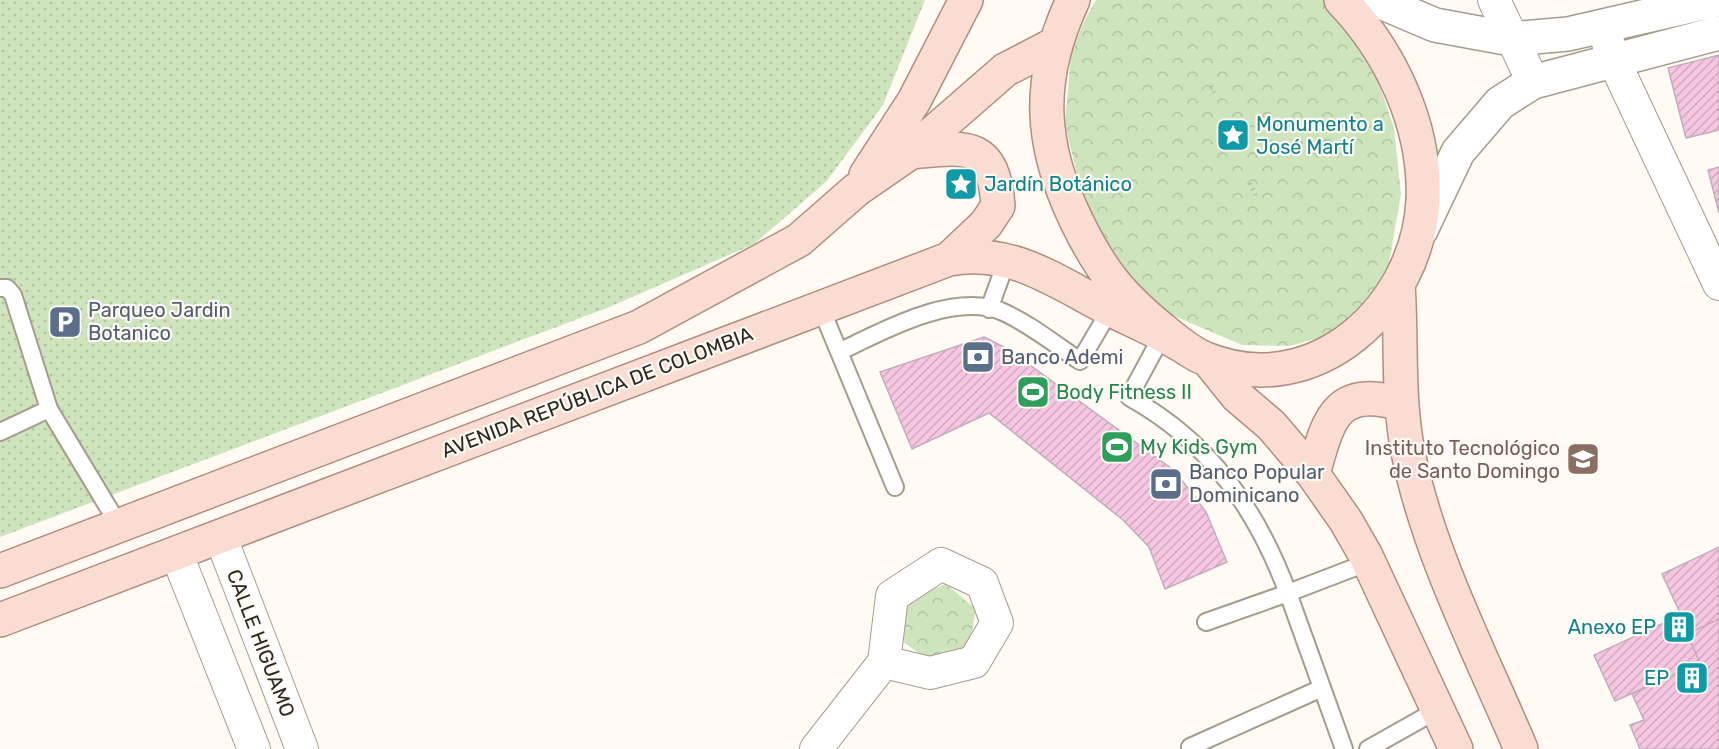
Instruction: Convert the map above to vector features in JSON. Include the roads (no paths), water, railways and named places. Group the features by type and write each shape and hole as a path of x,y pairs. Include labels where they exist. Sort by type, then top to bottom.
{"main road":[{"path":"856,190 914,100 966,0"},
{"path":"1341,0 1374,38 1396,77 1411,116 1420,158 1423,201 1413,245"},
{"path":"1376,0 1435,25 1511,39 1568,34 1716,0"},
{"path":"0,572 639,327 799,240 856,190 911,152 1063,18"},
{"path":"1063,18 1046,110 1050,152 1065,197 1091,250 1111,282 1136,308 1187,348 1271,425 1313,474 1346,521 1369,562 1456,749"},
{"path":"1187,348 1250,369 1288,368 1321,357 1351,341 1374,320 1398,284 1413,245 1458,152 1500,103 1533,82 1719,33"},
{"path":"911,152 964,149 982,156 992,172 998,206 986,224 949,259"},
{"name":"AVENIDA REPÚBLICA DE COLOMBIA","path":"0,620 177,555 820,306 949,259 968,255 1007,260 1058,280 1110,310 1187,348"},
{"path":"1398,284 1401,404 1408,452 1438,555 1521,749"},
{"path":"1313,474 1330,418 1337,412 1361,399 1379,397 1401,404"}],"street":[{"path":"1494,0 1533,82"},
{"path":"1603,27 1614,61 1707,230 1719,284"},
{"name":"CALLE HIGUAMO","path":"221,538 302,749"},
{"path":"177,555 254,749"},
{"path":"816,749 884,662"}],"lane":[{"path":"988,309 1007,260"},
{"path":"0,288 7,288 13,295 49,410 120,527"},
{"path":"839,352 883,330 931,313 967,305 1002,312 1080,361 1110,310"},
{"path":"820,306 895,487"},
{"path":"1187,348 1129,397 1148,407 1211,459 1242,497 1265,537 1288,593 1344,749"},
{"path":"0,432 49,410"},
{"path":"1206,622 1369,562"},
{"path":"1190,747 1322,688"},
{"path":"1368,749 1439,709"}],"place":[{"name":"Monumento a José Martí","path":"1233,135"},
{"name":"Jardín Botánico","path":"961,184"},
{"name":"Parqueo Jardin Botanico","path":"65,322"},
{"name":"Banco Ademi","path":"978,357"},
{"name":"Body Fitness II","path":"1033,392"},
{"name":"My Kids Gym","path":"1117,447"},
{"name":"Instituto Tecnológico de Santo Domingo","path":"1583,459"},
{"name":"Banco Popular Dominicano","path":"1166,484"},
{"name":"Anexo EP","path":"1679,627"},
{"name":"EP","path":"1692,678"}]}
